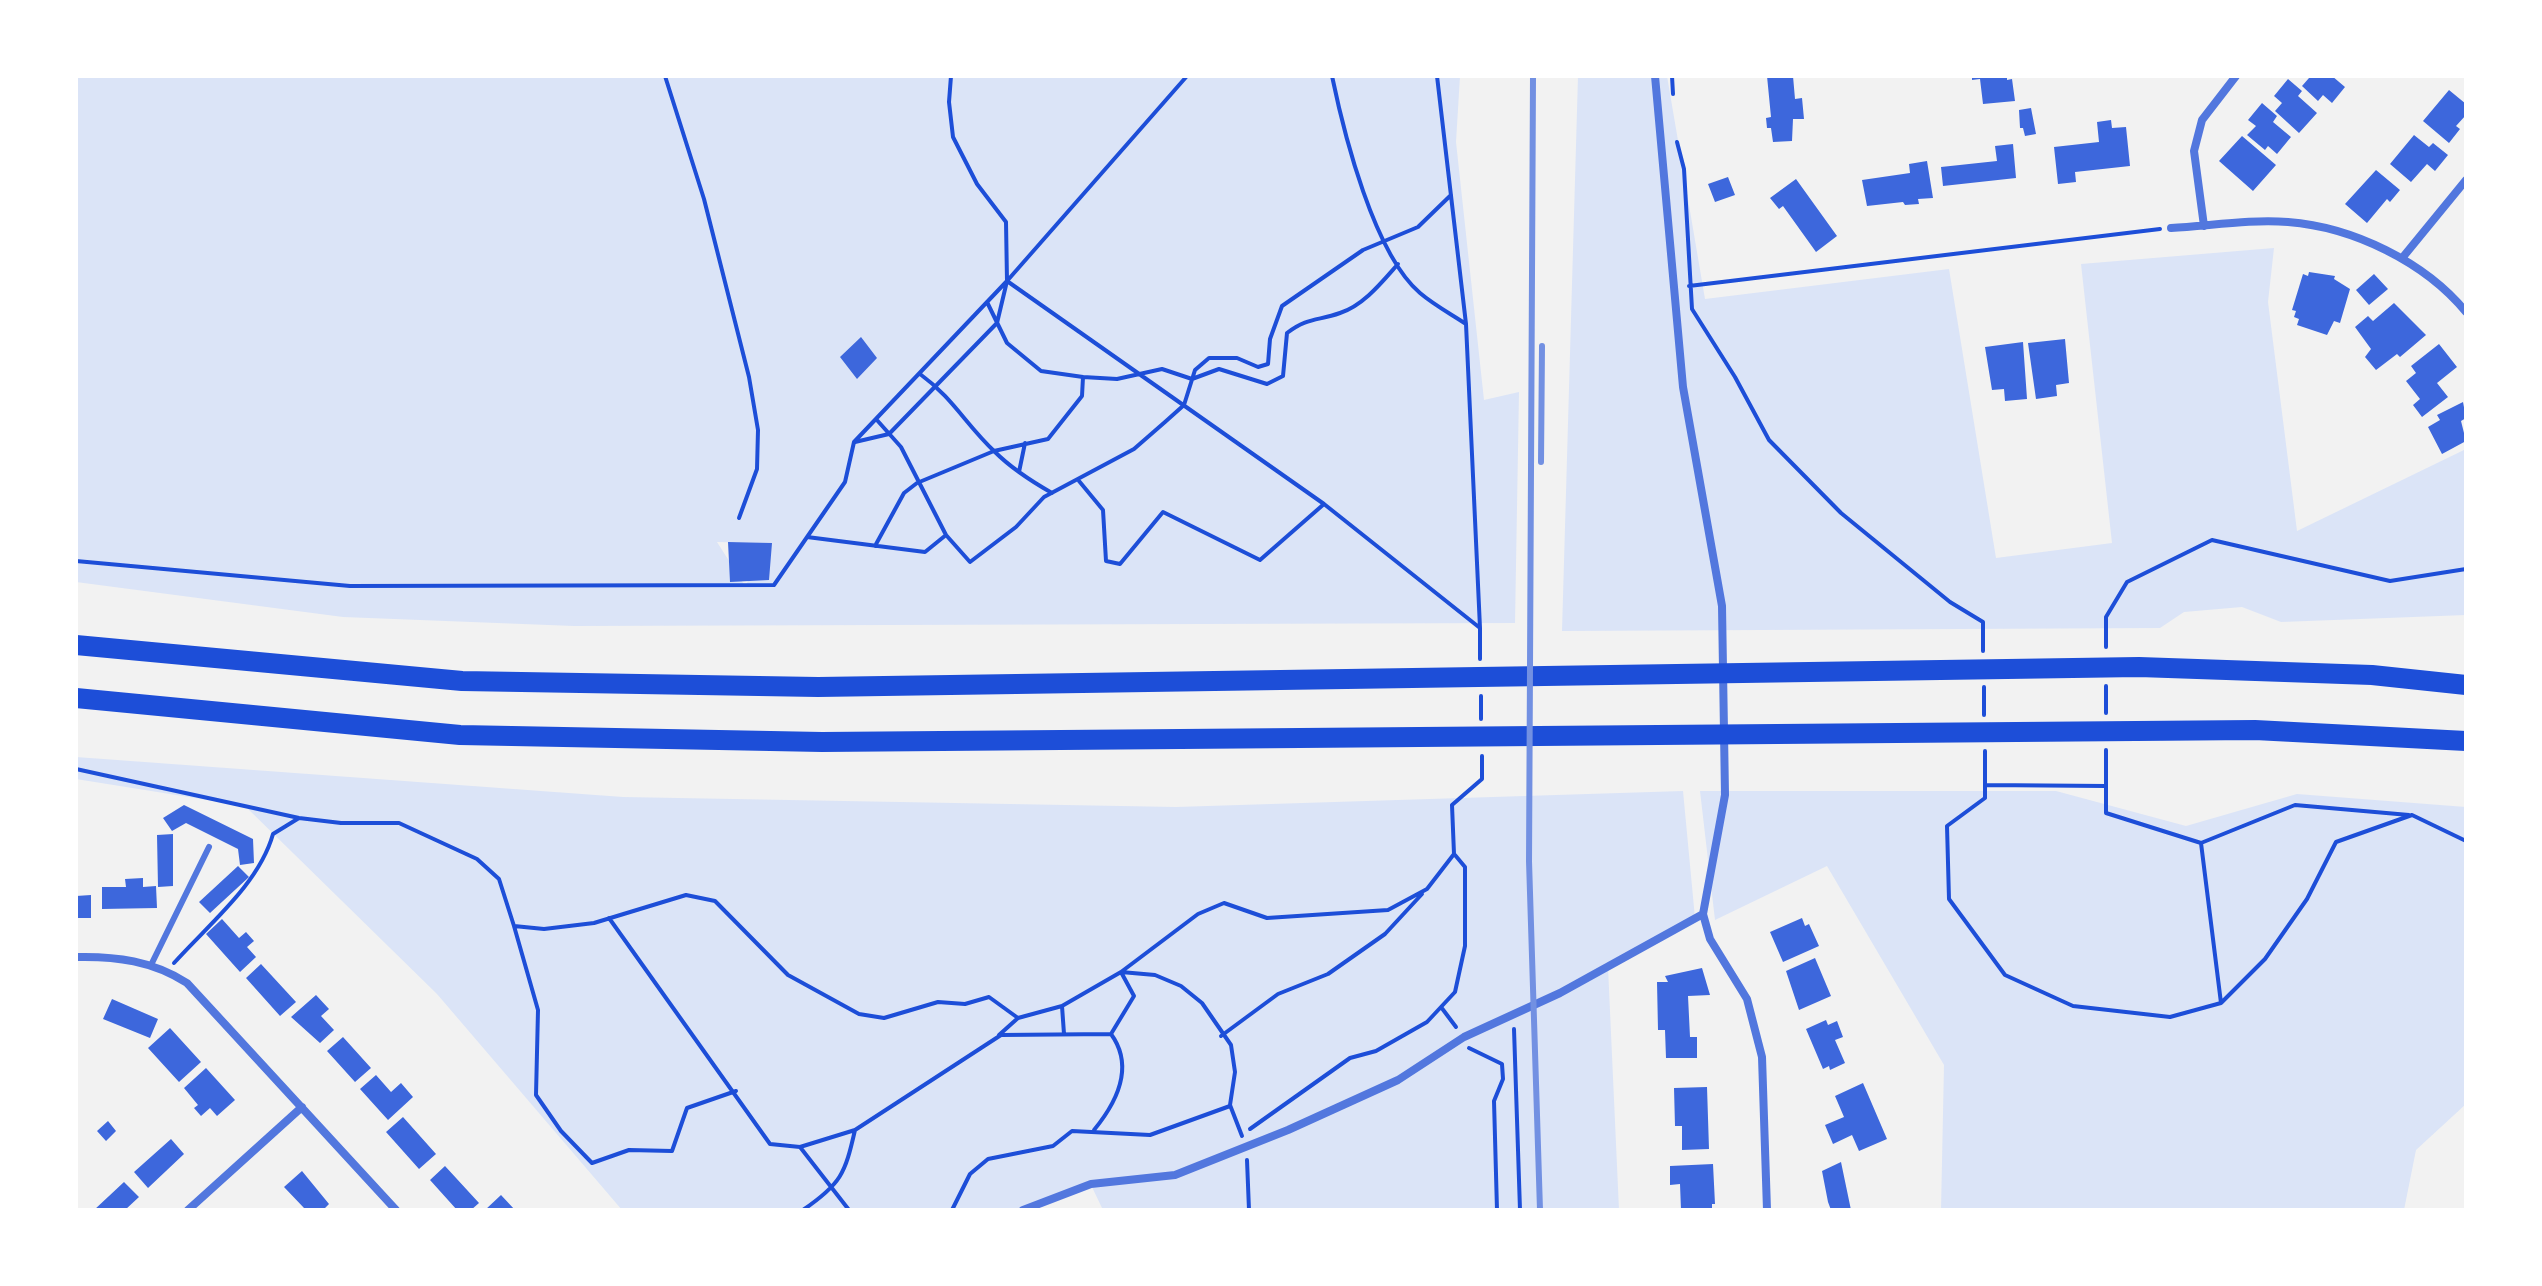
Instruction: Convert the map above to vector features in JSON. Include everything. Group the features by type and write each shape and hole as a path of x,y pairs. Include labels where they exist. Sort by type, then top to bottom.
{"highway":[{"path":"76,645 462,681 818,687 2139,667 2372,675 2466,685"},
{"path":"76,698 460,735 822,742 2255,730 2466,741"}],"street":[{"path":"1655,76 1683,387 1722,606 1725,795 1703,914 1710,939 1747,999 1762,1057 1767,1210"},
{"path":"2204,226 2194,151 2202,120 2236,76"},
{"path":"2403,257 2466,180"},
{"path":"2171,228 2289,222 2362,240 2403,257 2440,284 2466,312"},
{"path":"1023,1210 1091,1184 1175,1175 1246,1147 1398,1080 1464,1037 1560,993 1703,914"},
{"path":"76,957 109,956 151,965 167,970 187,983 396,1210"},
{"path":"188,1210 302,1107"}],"lane":[{"path":"151,965 209,847"}],"path":[{"path":"665,76 704,199 753,403 757,469 739,518"},
{"path":"854,442 889,434 997,323 1007,281 1006,222 977,184 953,137 949,102 951,76"},
{"path":"76,561 350,586 774,585 845,482 854,442 1007,281 1187,76"},
{"path":"1332,76 1344,134 1385,244 1418,292 1466,324"},
{"path":"1437,76 1466,324 1480,673"},
{"path":"1672,76 1672,109"},
{"path":"1676,139 1684,169 1692,309 1735,377 1769,440 1841,513 1950,602 1983,622 1983,653"},
{"path":"876,419 901,447 946,535 970,562 1016,527 1044,497 1134,449 1184,405 1195,370 1209,358 1237,358 1258,367 1268,364 1270,339 1282,306 1363,250 1385,244 1418,227 1451,195"},
{"path":"1676,288 2171,228"},
{"path":"987,302 1007,343 1041,371 1117,379 1162,369 1192,379 1219,369 1267,384 1283,376 1287,333 1304,320 1341,313 1374,291 1398,264"},
{"path":"1007,281 1324,504 1480,628"},
{"path":"920,374 947,394 994,451 1052,493"},
{"path":"875,546 904,493 917,483 994,451 1048,439 1082,396 1083,377"},
{"path":"1019,472 1026,442"},
{"path":"1078,480 1103,510 1106,561 1120,564 1163,512 1260,560 1324,504"},
{"path":"807,537 925,552 946,535"},
{"path":"2106,651 2106,617 2127,582 2212,540 2390,581 2466,569"},
{"path":"2106,681 2106,726"},
{"path":"1984,682 1984,726"},
{"path":"1481,688 1482,733"},
{"path":"1985,741 1985,798 1947,826 1949,899 2005,975 2073,1006 2170,1017 2221,1003 2265,959 2307,899 2336,842 2412,815"},
{"path":"2106,741 2106,813 2201,843 2295,805 2412,815 2466,841"},
{"path":"1241,1135 1350,1058 1376,1051 1427,1022 1455,992 1465,946 1465,867 1454,854 1452,805 1482,779 1482,749"},
{"path":"76,769 299,818 341,823 399,823 477,859 499,879 538,1010 536,1095 561,1131 592,1163 629,1150 672,1151 687,1108 736,1091"},
{"path":"1985,785 2106,786"},
{"path":"167,970 250,879 267,856 273,834 299,818"},
{"path":"2201,843 2221,1003"},
{"path":"1221,1036 1278,994 1328,974 1385,934 1427,889 1454,854"},
{"path":"995,1039 1018,1018 1062,1006 1121,972 1198,914 1224,903 1267,918 1388,910 1427,889"},
{"path":"514,926 544,929 594,923 686,895 715,901 788,975 859,1014 884,1018 938,1002 965,1004 989,997 1018,1018"},
{"path":"609,918 736,1091 770,1144 800,1147 855,1130 1001,1035 1111,1034"},
{"path":"1111,1034 1134,996 1121,972"},
{"path":"1121,972 1155,975 1181,986 1202,1003 1221,1036 1231,1045 1235,1072 1230,1105 1246,1147 1249,1210"},
{"path":"1062,1006 1064,1034"},
{"path":"1513,1014 1520,1210"},
{"path":"1094,1130 1116,1103 1123,1072 1119,1045 1111,1034"},
{"path":"1470,1051 1502,1064 1503,1079 1494,1101 1497,1210"},
{"path":"952,1210 970,1174 988,1159 1053,1146 1072,1131 1094,1130 1122,1136 1150,1135 1230,1105"},
{"path":"803,1210 834,1189 846,1170 855,1130"},
{"path":"800,1147 849,1210"}],"shaded area":[{"path":"76,76 1460,76 1456,142 1484,400 1519,392 1515,623 574,626 343,617 76,582","holes":["717,542 771,543 745,586"]},
{"path":"1578,76 1667,76 1705,299 1949,269 1996,558 2112,543 2081,264 2274,248 2268,302 2297,531 2466,449 2466,615 2281,622 2242,607 2184,612 2160,628 1562,631"},
{"path":"76,757 623,797 1176,807 1683,791 1695,918 1608,967 1619,1210 1103,1210 1091,1185 1023,1210 622,1210 437,994 245,806 76,779"},
{"path":"1700,791 2056,791 2186,826 2297,794 2466,807 2466,1104 2416,1150 2404,1210 1941,1210 1944,1065 1827,866 1715,920"}],"building":[{"path":"1767,76 1793,76 1795,99 1802,98 1804,119 1793,119 1792,141 1773,142 1771,128 1767,128 1766,118 1771,117"},
{"path":"1972,76 2007,76 2007,80 2012,79 2015,101 1983,104 1980,79 1972,80"},
{"path":"2306,76 2332,76 2345,87 2332,103 2323,95 2318,101 2302,86 2309,78"},
{"path":"2288,79 2302,91 2298,96 2317,113 2299,133 2275,111 2282,103 2274,96"},
{"path":"2449,90 2466,104 2466,115 2456,126 2460,129 2449,143 2423,121"},
{"path":"2262,103 2277,116 2273,122 2291,137 2277,154 2268,146 2265,150 2247,135 2256,126 2248,120"},
{"path":"2031,108 2036,134 2025,136 2023,128 2020,128 2019,110"},
{"path":"2111,120 2112,128 2126,127 2130,166 2075,172 2076,182 2058,184 2054,147 2099,142 2097,122"},
{"path":"2414,135 2429,147 2433,143 2448,155 2435,171 2427,164 2411,182 2390,164"},
{"path":"2242,136 2276,165 2253,191 2219,161"},
{"path":"2013,144 2016,178 1943,186 1941,167 1997,161 1995,146"},
{"path":"1927,161 1933,198 1918,199 1919,204 1905,205 1903,202 1867,206 1862,180 1910,173 1909,164"},
{"path":"2376,170 2400,190 2390,202 2387,199 2367,223 2345,204"},
{"path":"1728,177 1735,195 1715,202 1708,184"},
{"path":"1796,179 1837,236 1816,252 1783,206 1779,209 1770,198"},
{"path":"2309,272 2335,276 2334,279 2350,289 2340,323 2334,321 2327,335 2297,325 2299,319 2294,317 2296,311 2292,310 2303,274 2308,276"},
{"path":"2374,274 2388,289 2369,305 2356,290"},
{"path":"2394,303 2426,335 2400,357 2397,354 2376,370 2365,357 2371,349 2355,327 2368,316 2373,321"},
{"path":"861,337 877,358 857,379 840,357"},
{"path":"2065,339 2069,383 2056,385 2057,396 2036,399 2028,343"},
{"path":"2023,342 2027,399 2005,401 2004,389 1992,390 1985,347"},
{"path":"2439,344 2457,367 2437,383 2448,397 2422,417 2413,405 2420,399 2406,381 2416,373 2411,366"},
{"path":"2463,402 2466,418 2461,421 2466,441 2442,454 2428,427 2440,420 2437,415"},
{"path":"728,542 772,543 769,580 730,582"},
{"path":"184,805 253,839 254,863 240,865 238,849 186,823 172,831 163,818"},
{"path":"173,834 173,886 158,887 157,835"},
{"path":"238,866 249,877 210,913 199,902"},
{"path":"143,878 143,887 156,886 157,908 102,909 102,887 126,887 125,879"},
{"path":"91,895 91,918 76,918 76,896"},
{"path":"1802,918 1805,926 1809,924 1819,946 1783,962 1770,932"},
{"path":"222,919 239,938 246,932 254,941 247,947 256,957 240,972 206,934"},
{"path":"1815,958 1831,996 1799,1010 1786,971"},
{"path":"261,964 296,1002 280,1016 246,978"},
{"path":"1702,968 1710,995 1688,996 1690,1037 1697,1037 1697,1058 1666,1058 1665,1030 1658,1030 1657,982 1668,982 1665,976"},
{"path":"316,995 329,1009 321,1016 334,1030 320,1043 291,1017"},
{"path":"112,999 158,1019 150,1038 103,1019"},
{"path":"1826,1020 1828,1025 1837,1021 1843,1037 1835,1040 1845,1063 1830,1070 1829,1066 1823,1069 1806,1029"},
{"path":"170,1028 201,1062 179,1082 148,1048"},
{"path":"343,1037 371,1068 355,1082 327,1051"},
{"path":"206,1068 235,1100 217,1116 210,1108 201,1116 194,1108 198,1105 184,1088"},
{"path":"376,1075 391,1092 401,1083 413,1097 388,1120 360,1089"},
{"path":"1863,1083 1887,1139 1859,1151 1852,1135 1833,1144 1825,1125 1844,1117 1835,1096"},
{"path":"1707,1087 1709,1149 1682,1150 1682,1126 1675,1126 1674,1088"},
{"path":"403,1117 436,1154 419,1169 386,1132"},
{"path":"108,1121 116,1131 106,1141 97,1131"},
{"path":"171,1139 184,1154 148,1188 134,1172"},
{"path":"1841,1162 1851,1210 1831,1210 1822,1171"},
{"path":"1713,1164 1715,1204 1712,1204 1712,1210 1681,1210 1680,1184 1670,1185 1670,1166"},
{"path":"445,1166 479,1203 471,1210 457,1210 430,1180"},
{"path":"302,1171 329,1204 323,1210 301,1210 304,1208 284,1187"},
{"path":"124,1182 139,1197 125,1210 94,1210"},
{"path":"501,1195 515,1210 485,1210"}],"railway":[{"path":"1533,76 1529,861 1540,1210"},
{"path":"1541,462 1542,346"}]}
